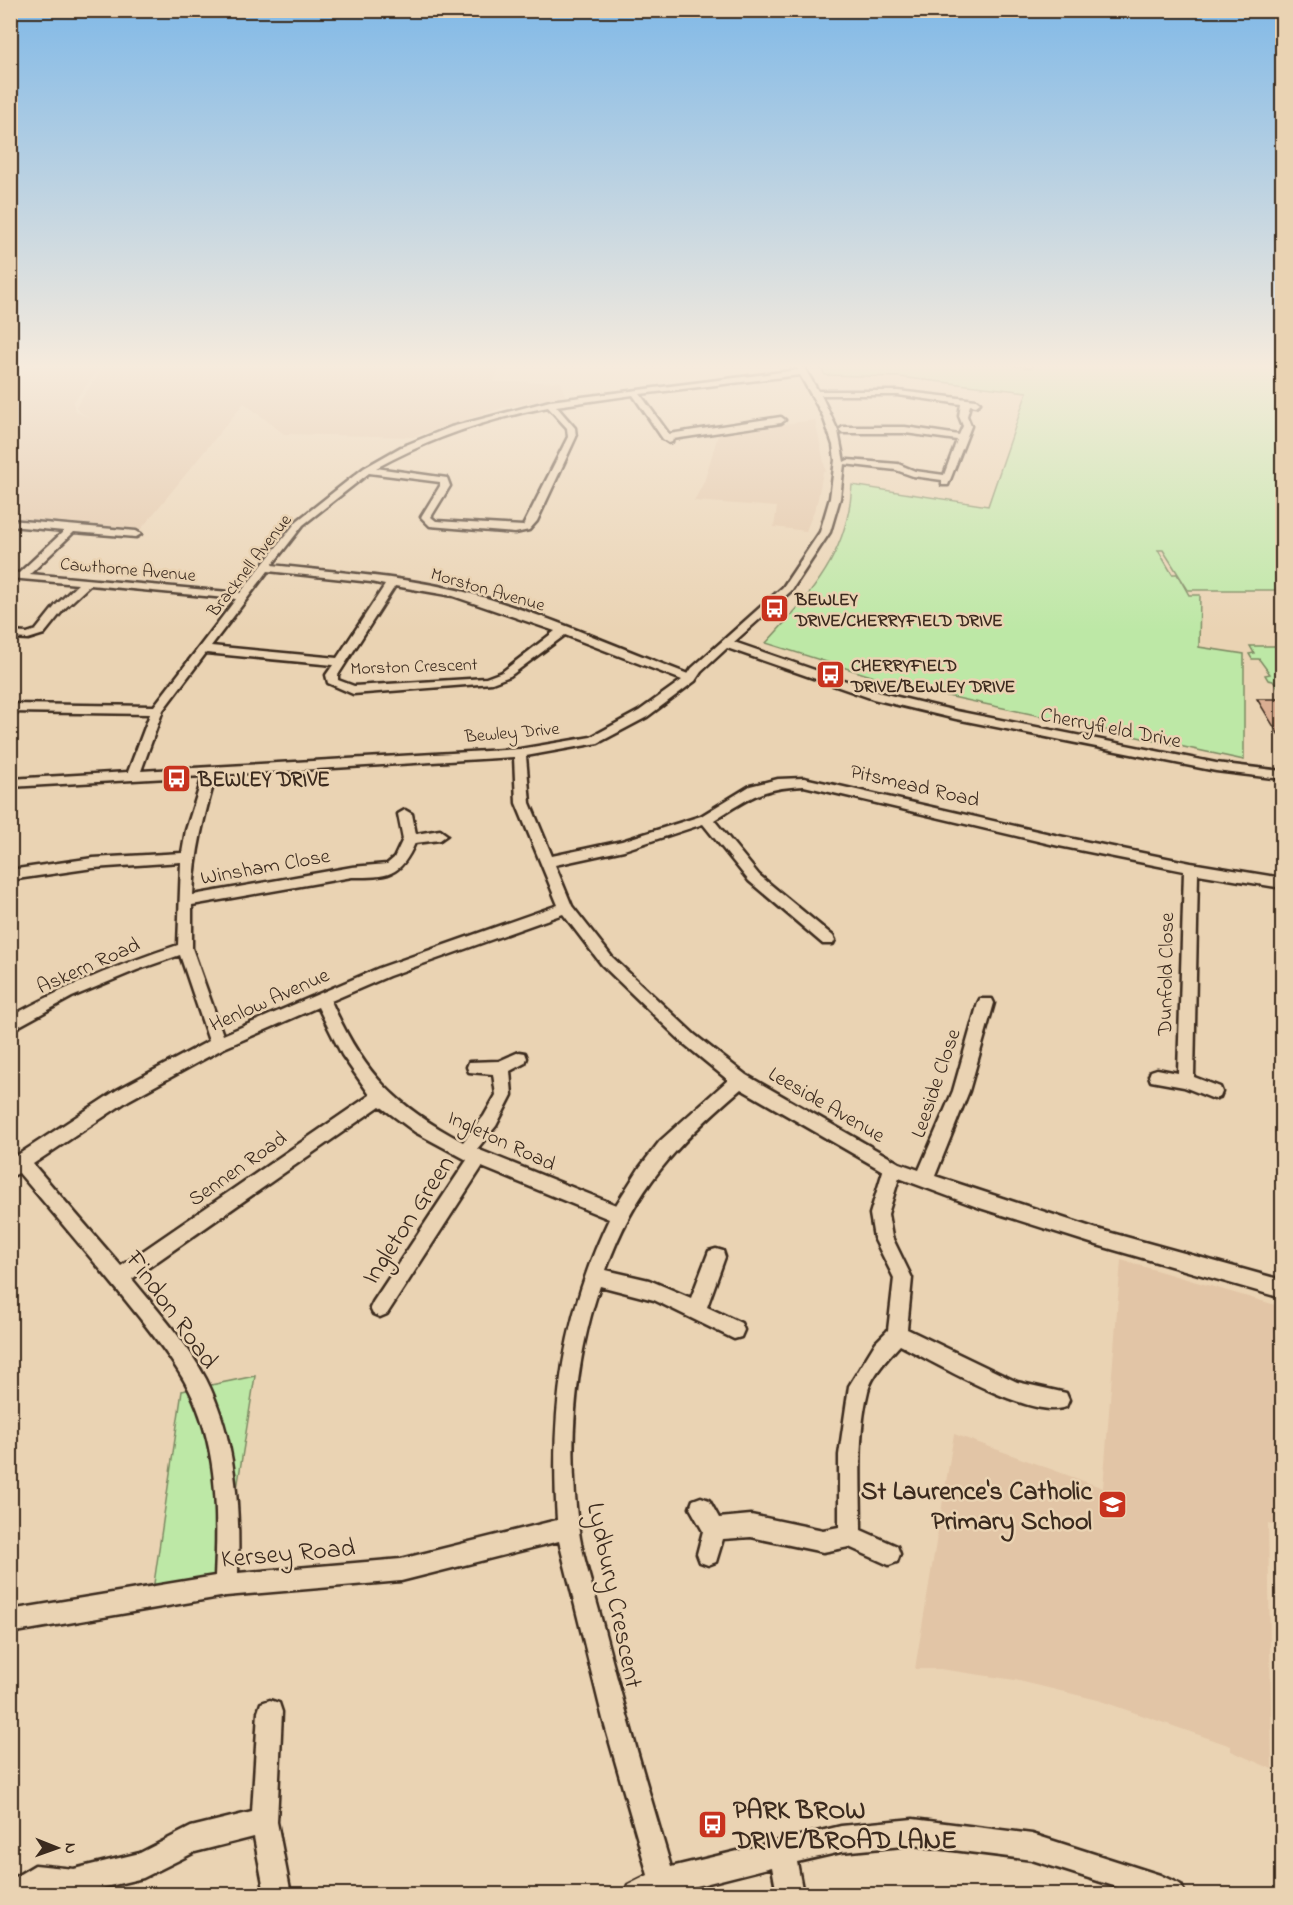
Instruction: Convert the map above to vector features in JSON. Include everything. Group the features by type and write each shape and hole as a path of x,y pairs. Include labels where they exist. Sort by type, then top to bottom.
{"street":[{"name":"Bracknell Avenue","path":"133,775 157,710 300,523 366,470 397,453"},
{"path":"366,470 444,480 445,486 426,517 433,524 515,530 526,528 532,521 564,453"},
{"name":"Bewley Drive","path":"10,783 520,753 594,740 643,714 691,679 696,670 728,644 795,580 825,532 825,525 833,508 839,472 838,453"},
{"path":"848,463 898,467 946,481 957,453"},
{"path":"10,523 136,534"},
{"path":"16,576 71,529"},
{"name":"Morston Avenue","path":"267,568 392,582 473,598 691,679"},
{"name":"Cawthorne Avenue","path":"16,576 243,596"},
{"path":"10,634 28,636 40,632 60,607 87,582"},
{"name":"Morston Crescent","path":"392,582 332,675 332,681 340,686 353,690 488,681 506,674 564,630"},
{"name":"Cherryfield Drive","path":"728,644 877,696 956,716 1216,767 1282,774"},
{"path":"204,648 339,662"},
{"path":"10,708 157,710"},
{"name":"Leeside Avenue","path":"520,753 523,803 566,908 607,961 689,1039 740,1080 893,1168 990,1204 1282,1289"},
{"path":"211,771 193,830 188,857 185,948 218,1044"},
{"name":"Pitsmead Road","path":"547,862 624,845 706,819 755,789 778,783 804,782 1191,868 1282,883"},
{"path":"405,814 410,839 440,835"},
{"path":"706,819 754,878 828,940"},
{"name":"Winsham Close","path":"185,901 352,872 372,873 391,868 399,861 410,839"},
{"path":"10,875 93,863 188,857"},
{"name":"Dunfold Close","path":"1186,1081 1191,868"},
{"name":"Henlow Avenue","path":"16,1167 123,1095 218,1044 384,972 566,908"},
{"name":"Askern Road","path":"10,1025 67,993 132,966 185,948"},
{"name":"Ingleton Road","path":"322,998 332,1022 352,1057 381,1096 443,1141 471,1155 619,1215"},
{"name":"Leeside Close","path":"925,1178 961,1091 986,1003"},
{"path":"475,1067 501,1068 519,1058"},
{"name":"Ingleton Green","path":"380,1308 504,1095 501,1068"},
{"path":"1157,1076 1186,1081 1214,1092"},
{"name":"Lydbury Crescent","path":"663,1882 606,1687 568,1528 565,1431 569,1381 578,1323 619,1215 648,1170 688,1125 740,1080"},
{"name":"Sennen Road","path":"120,1277 381,1096"},
{"name":"Findon Road","path":"16,1167 120,1277 184,1361 208,1408 223,1467 229,1524 225,1585"},
{"path":"850,1536 850,1455 859,1386 883,1349 897,1334 903,1278 883,1238 879,1214 893,1168"},
{"path":"696,1310 716,1257"},
{"path":"594,1276 650,1290 734,1330"},
{"path":"897,1334 1015,1392 1059,1400"},
{"path":"701,1508 714,1529 708,1554"},
{"path":"714,1529 751,1526 824,1541 850,1536 889,1554"},
{"name":"Kersey Road","path":"10,1622 225,1585 401,1570 568,1528"},
{"path":"270,1712 264,1822 278,1894"},
{"path":"14,1894 35,1878 74,1882 142,1865 191,1840 264,1822"},
{"path":"637,1894 663,1882 782,1852 841,1839 913,1832 1032,1847 1160,1888 1172,1894"},
{"path":"782,1852 790,1894"}],"shaded area":[{"path":"11,453 203,453 141,529 11,517"},
{"path":"713,453 822,453 826,472 823,472 817,503 806,531 774,527 777,507 694,501 704,482"},
{"name":"St Laurence's Catholic Primary School","path":"1121,1260 1282,1307 1282,1527 1268,1523 1272,1769 1231,1751 1231,1746 1098,1700 1015,1680 940,1669 915,1669 954,1434 1103,1488"}],"green space":[{"path":"1006,453 1282,453 1282,590 1188,590 1163,550 1158,550 1172,574 1177,574 1189,595 1200,595 1199,647 1244,654 1244,760 906,687 766,643 812,590 835,553 849,510 852,485 988,506"},
{"path":"1250,646 1282,646 1282,688 1278,688 1273,681 1268,680 1265,675 1270,674 1259,659 1252,659 1249,654 1254,653"},
{"path":"255,1376 228,1545 226,1585 152,1597 182,1391"}],"building":[{"path":"1257,699 1282,699 1282,740"}],"place":[{"name":"BEWLEY DRIVE/CHERRYFIELD DRIVE","path":"774,609"},
{"name":"CHERRYFIELD DRIVE/BEWLEY DRIVE","path":"830,675"},
{"name":"BEWLEY DRIVE","path":"177,779"},
{"name":"St Laurence's Catholic Primary School","path":"1113,1505"},
{"name":"PARK BROW DRIVE/BROAD LANE","path":"712,1824"}]}
